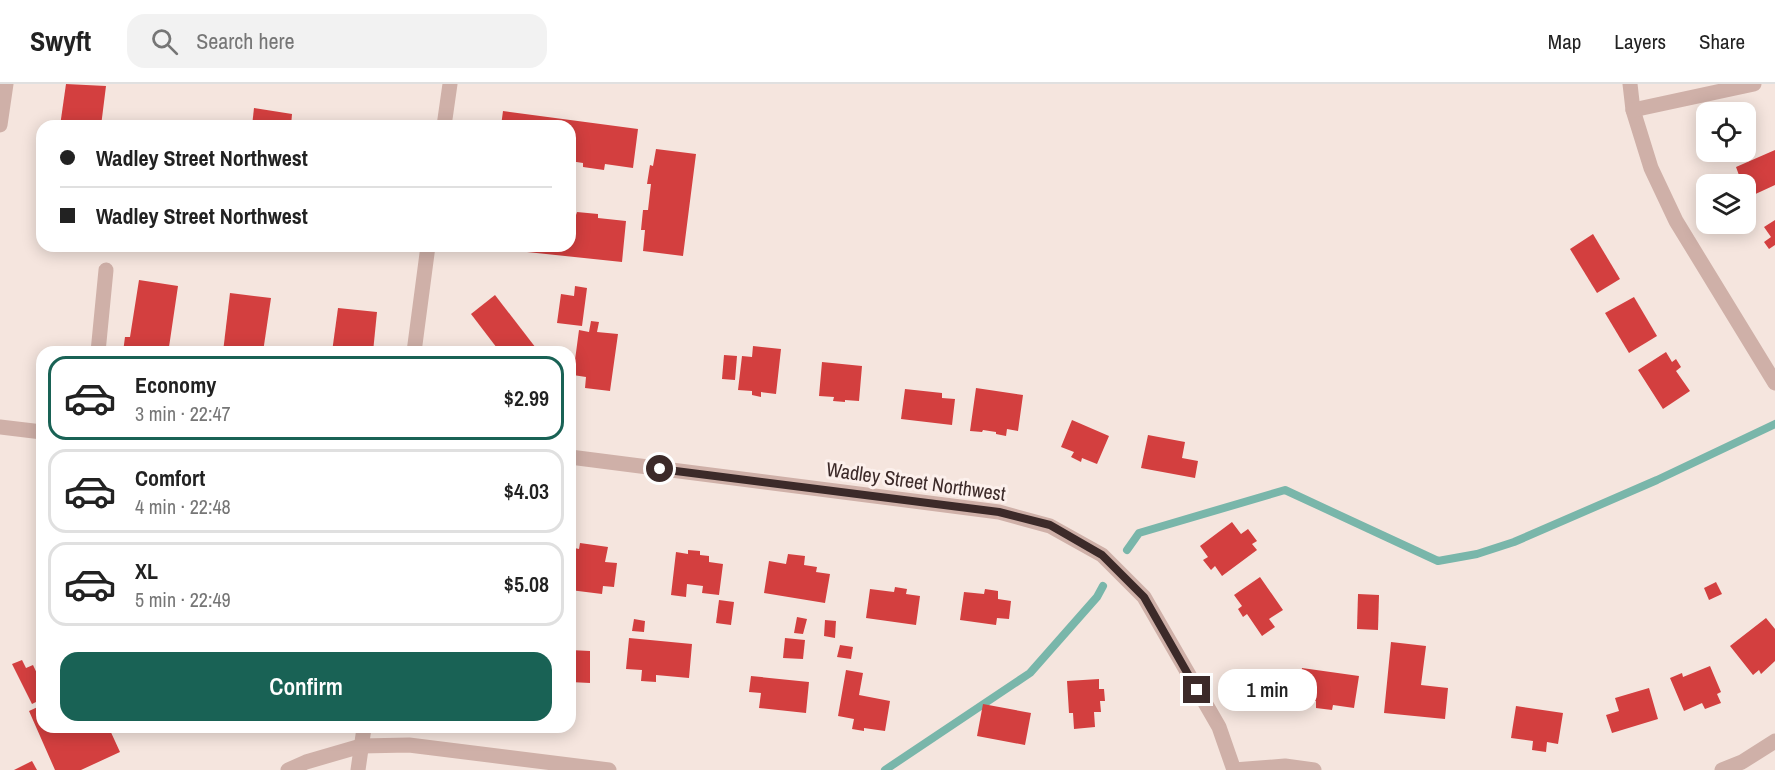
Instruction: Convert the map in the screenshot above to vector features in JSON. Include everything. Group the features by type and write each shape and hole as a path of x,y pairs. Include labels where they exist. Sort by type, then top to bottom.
{"street":[{"path":"0,125 6,84"},
{"path":"445,120 450,84"},
{"path":"1630,84 1633,110 1651,168 1677,221 1775,383"},
{"path":"1633,110 1754,84"},
{"path":"415,346 427,252"},
{"path":"99,346 106,270"},
{"path":"0,427 36,431"},
{"name":"Wadley Street Northwest","path":"576,458 999,512 1050,525 1102,555 1144,597 1219,728 1234,770 1285,766 1314,770"},
{"path":"358,770 363,733"},
{"path":"1722,770 1742,762 1775,741"},
{"path":"288,770 306,762 361,746 409,745 609,770"}],"building":[{"path":"66,84 106,86 102,120 61,120"},
{"path":"254,108 292,114 292,120 253,120"},
{"path":"503,111 570,120 502,120"},
{"path":"576,121 638,129 633,168 605,164 604,170 583,167 583,163 576,162"},
{"path":"656,149 696,154 683,256 643,251 645,230 641,230 643,210 648,210 651,184 647,184 650,165 653,166"},
{"path":"1775,150 1775,185 1756,194 1756,174 1739,174 1736,167 1747,162 1756,162 1756,158"},
{"path":"577,212 598,214 598,218 626,221 622,262 527,252 576,252"},
{"path":"1775,220 1775,245 1769,249 1764,242 1771,237 1764,227"},
{"path":"1593,234 1620,279 1597,293 1570,249"},
{"path":"139,280 178,286 169,346 124,346 125,337 130,337"},
{"path":"575,286 587,288 582,326 557,323 561,294 574,296"},
{"path":"230,293 271,298 264,346 224,346"},
{"path":"495,295 534,346 495,346 471,314"},
{"path":"1634,297 1657,336 1629,353 1605,313"},
{"path":"338,308 377,312 374,346 333,346"},
{"path":"591,321 599,322 597,332 618,334 610,391 585,388 586,377 576,375 579,330 589,332"},
{"path":"753,346 781,349 776,394 761,392 761,397 752,395 752,391 738,390 742,356 752,357"},
{"path":"1666,352 1672,362 1676,359 1681,367 1676,371 1690,391 1663,409 1638,370"},
{"path":"724,355 737,356 735,380 722,379"},
{"path":"822,362 862,366 859,401 833,401 834,397 819,396"},
{"path":"976,388 1023,395 1018,431 1007,429 1006,436 983,430 982,432 970,431"},
{"path":"905,389 942,393 942,398 955,399 952,425 901,419"},
{"path":"1072,420 1109,436 1097,464 1082,458 1081,462 1071,457 1074,452 1061,447"},
{"path":"1148,435 1185,442 1182,458 1198,461 1195,478 1141,468"},
{"path":"1232,522 1241,534 1248,529 1257,541 1252,544 1257,550 1222,576 1215,566 1211,570 1203,560 1208,557 1200,546"},
{"path":"580,543 608,547 605,562 617,563 614,587 603,586 602,594 576,591 576,548 579,549"},
{"path":"688,550 700,551 700,555 709,556 709,562 723,564 719,595 702,593 703,586 687,584 686,597 671,595 676,552 688,554"},
{"path":"788,554 805,556 804,565 817,567 816,572 830,574 825,603 764,593 769,561 786,564"},
{"path":"1260,577 1283,610 1269,619 1275,627 1262,636 1247,614 1243,617 1238,609 1242,606 1234,595"},
{"path":"1716,582 1722,594 1709,600 1704,588"},
{"path":"895,587 907,589 906,594 920,596 916,625 866,618 870,589 894,592"},
{"path":"985,589 998,591 998,599 1011,601 1009,619 997,618 996,625 960,620 964,592 984,594"},
{"path":"1358,594 1379,595 1378,630 1357,629"},
{"path":"719,600 734,602 731,625 716,623"},
{"path":"797,617 807,619 803,634 794,633"},
{"path":"1766,618 1775,629 1775,661 1761,674 1759,670 1753,675 1730,646"},
{"path":"634,619 645,621 644,632 632,631"},
{"path":"825,620 836,621 835,638 824,636"},
{"path":"629,638 692,644 689,678 656,675 656,682 641,681 642,670 626,669"},
{"path":"785,638 805,640 803,659 783,658"},
{"path":"1391,642 1426,646 1421,685 1448,688 1445,719 1384,713"},
{"path":"840,645 853,647 851,659 837,657"},
{"path":"576,650 590,651 590,683 576,682"},
{"path":"22,660 26,668 33,665 36,671 36,702 32,704 12,664"},
{"path":"1710,666 1721,692 1717,694 1721,703 1705,709 1702,703 1684,711 1670,678 1682,673 1683,677"},
{"path":"1302,668 1359,676 1354,708 1333,705 1332,710 1316,708 1316,701 1297,699"},
{"path":"846,670 863,673 859,695 890,701 885,731 852,729 854,719 838,716"},
{"path":"751,676 809,682 806,713 759,708 761,693 749,692"},
{"path":"1099,679 1099,689 1104,689 1105,701 1100,701 1101,712 1094,712 1095,727 1074,729 1073,713 1069,713 1067,681"},
{"path":"1649,688 1658,719 1612,733 1606,715 1619,711 1615,698"},
{"path":"983,704 1031,713 1025,745 977,736"},
{"path":"1516,706 1563,713 1558,744 1547,742 1546,752 1532,750 1533,741 1511,738"},
{"path":"36,708 36,727 29,711"},
{"path":"39,733 111,733 120,752 81,770 55,770"},
{"path":"32,761 37,770 14,770"}],"waterway":[{"path":"1127,550 1139,533 1285,490 1438,561 1477,554 1514,542 1657,480 1775,424"},
{"path":"885,770 1030,673 1097,597 1103,586"}],"route":[{"path":"660,469 999,512 1050,525 1102,555 1144,597 1197,690"}]}
